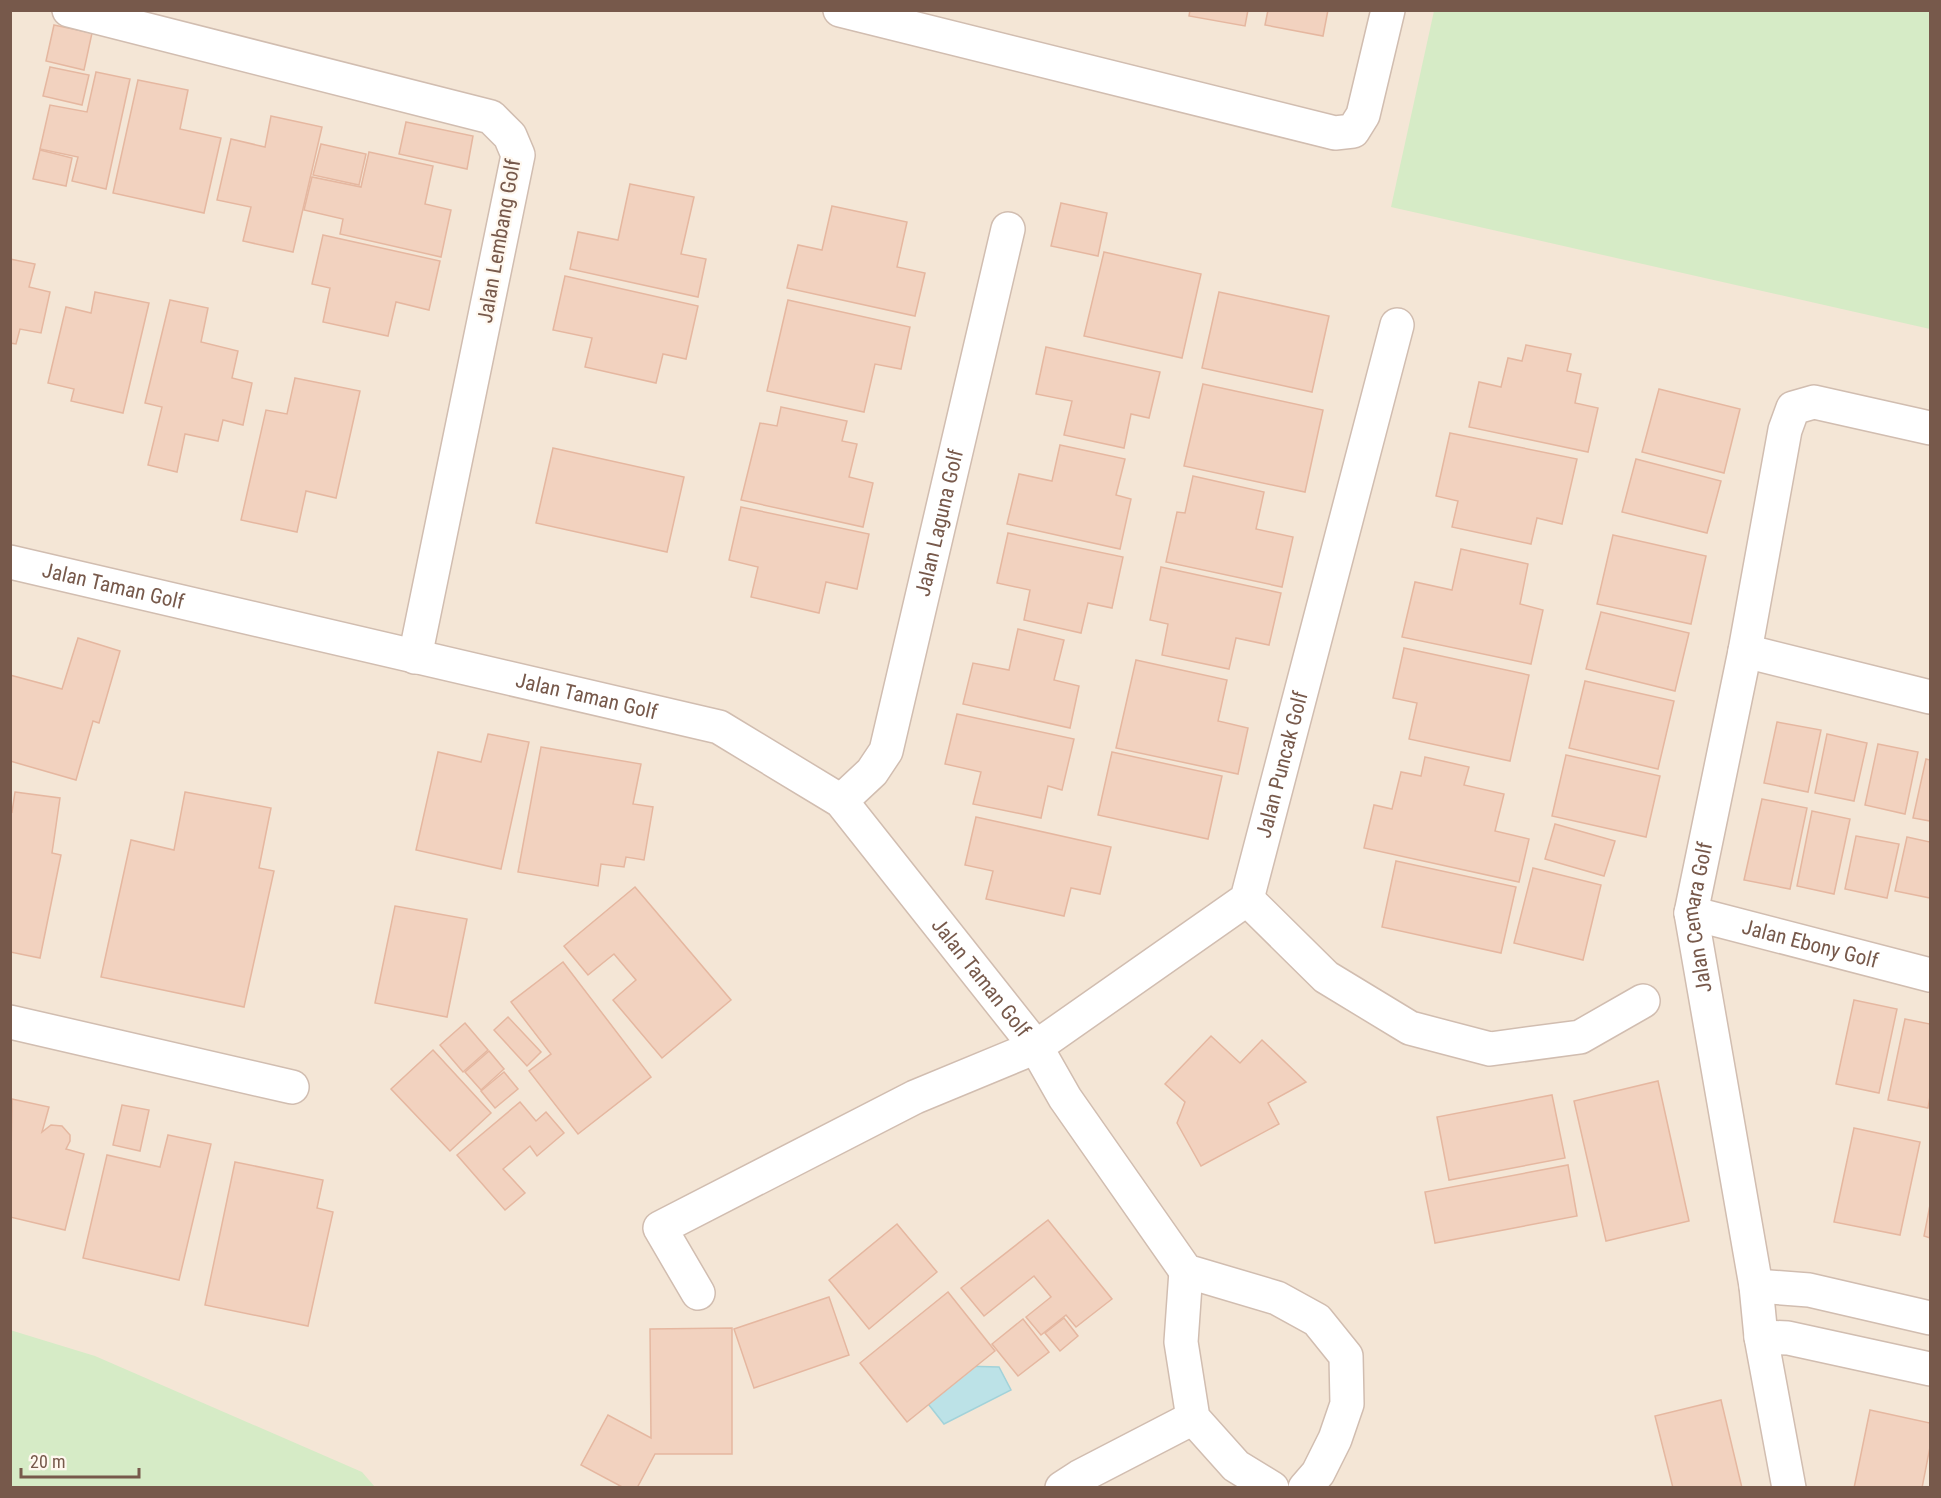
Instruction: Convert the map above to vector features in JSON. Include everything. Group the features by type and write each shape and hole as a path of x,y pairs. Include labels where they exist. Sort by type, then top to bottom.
{"street":[{"name":"Jalan Lembang Golf","path":"69,10 491,117 510,136 518,155 415,657"},
{"path":"840,10 1335,133 1353,131 1363,115 1388,10"},
{"name":"Jalan Laguna Golf","path":"841,801 872,772 886,751 1008,229"},
{"name":"Jalan Puncak Golf","path":"1247,899 1397,325"},
{"name":"Jalan Cemara Golf","path":"1789,1488 1761,1337 1756,1286 1691,912 1745,651 1785,430 1793,408 1814,402 1930,428"},
{"name":"Jalan Taman Golf","path":"10,562 719,726 841,801 1036,1047"},
{"path":"1745,651 1930,697"},
{"path":"698,1293 660,1228 915,1096 1036,1047 1247,899 1326,977 1410,1028 1490,1049 1580,1037 1644,1001"},
{"name":"Jalan Ebony Golf","path":"1691,912 1930,975"},
{"path":"10,1022 292,1086"},
{"path":"1036,1047 1065,1098 1186,1271 1277,1298 1317,1320 1346,1356 1347,1404 1335,1439 1317,1473 1305,1488"},
{"path":"1186,1271 1181,1341 1193,1418 1236,1466 1272,1488"},
{"path":"1756,1286 1809,1290 1930,1318"},
{"path":"1761,1337 1788,1338 1930,1369"},
{"path":"1062,1488 1193,1418"}],"shaded area":[{"path":"10,11 1930,11 1930,1487 11,1487"}],"green space":[{"path":"1434,11 1930,11 1930,329 1391,207"},
{"path":"10,1330 95,1356 362,1472 375,1487 11,1487"}],"water":[{"path":"960,1366 999,1367 1011,1390 944,1424 929,1405 934,1384"}],"building":[{"path":"1190,10 1248,10 1245,26 1189,16"},
{"path":"1268,10 1328,10 1323,36 1265,25"},
{"path":"54,25 92,33 84,70 46,61"},
{"path":"50,67 89,75 82,105 43,96"},
{"path":"96,72 130,79 106,189 72,181 78,157 40,149 50,105 87,112"},
{"path":"138,80 188,90 180,129 221,138 204,213 113,193"},
{"path":"271,116 322,127 293,252 243,241 251,207 217,200 231,139 265,147"},
{"path":"406,122 473,136 467,169 399,154"},
{"path":"321,144 366,154 359,185 313,175"},
{"path":"40,150 72,158 66,186 33,179"},
{"path":"369,152 433,166 425,204 451,210 441,257 340,234 343,219 304,210 312,177 361,187"},
{"path":"630,184 694,197 681,254 706,259 698,297 570,269 578,232 618,240"},
{"path":"1061,203 1107,213 1098,256 1051,246"},
{"path":"832,206 907,222 897,267 925,273 915,316 787,288 798,245 822,250"},
{"path":"323,235 440,261 429,310 396,302 388,336 323,322 330,288 312,284"},
{"path":"1104,252 1201,274 1182,358 1084,336"},
{"path":"10,259 35,264 29,287 50,292 41,333 20,329 16,344 10,343"},
{"path":"565,276 698,306 686,359 663,354 656,383 585,367 592,338 553,330"},
{"path":"95,292 149,303 123,413 71,401 74,389 48,383 66,307 91,313"},
{"path":"1219,292 1329,316 1312,392 1202,368"},
{"path":"170,300 208,308 201,342 238,351 232,378 252,383 243,425 223,420 218,441 185,434 177,472 148,465 162,407 145,403"},
{"path":"788,300 910,327 901,369 875,364 864,412 767,391"},
{"path":"1526,345 1571,354 1567,371 1581,374 1575,403 1598,408 1588,452 1469,427 1479,382 1501,387 1508,358 1522,361"},
{"path":"1046,347 1160,372 1149,418 1131,414 1124,448 1064,435 1072,401 1036,394"},
{"path":"295,378 360,391 336,498 306,491 297,532 241,520 266,410 287,414"},
{"path":"1203,384 1323,410 1305,492 1184,466"},
{"path":"1659,389 1740,409 1724,473 1642,452"},
{"path":"781,407 847,421 842,441 857,444 849,477 873,483 863,527 741,500 760,423 777,426"},
{"path":"1450,433 1577,459 1562,524 1537,518 1531,544 1452,527 1458,501 1436,496"},
{"path":"1060,445 1125,459 1116,495 1131,499 1120,549 1007,524 1019,474 1052,481"},
{"path":"553,448 684,477 667,552 536,523"},
{"path":"1636,459 1721,481 1707,533 1622,512"},
{"path":"1193,476 1264,492 1256,529 1293,537 1282,587 1166,562 1177,512 1185,513"},
{"path":"741,507 869,534 857,589 826,582 819,613 751,597 758,567 729,560"},
{"path":"1008,533 1123,557 1112,608 1088,603 1081,633 1024,620 1030,590 997,583"},
{"path":"1613,535 1706,556 1691,624 1597,604"},
{"path":"1461,549 1528,564 1520,604 1543,610 1531,664 1402,637 1415,582 1452,590"},
{"path":"1161,567 1281,593 1269,645 1236,638 1229,669 1162,655 1168,624 1150,620"},
{"path":"1601,612 1689,633 1675,691 1586,669"},
{"path":"1018,629 1064,640 1054,680 1079,686 1070,728 963,704 973,663 1009,670"},
{"path":"78,638 120,651 99,723 93,721 76,780 10,761 10,675 62,689"},
{"path":"1404,648 1529,675 1510,761 1409,739 1417,703 1393,698"},
{"path":"1136,660 1227,680 1218,721 1248,728 1238,774 1116,748"},
{"path":"1585,681 1674,701 1658,769 1569,748"},
{"path":"957,714 1074,739 1062,790 1048,786 1041,818 973,804 981,772 945,764"},
{"path":"1777,722 1821,730 1808,792 1764,783"},
{"path":"488,734 529,742 501,869 416,850 438,752 481,762"},
{"path":"1827,734 1867,743 1854,801 1815,793"},
{"path":"1878,744 1918,752 1905,814 1865,805"},
{"path":"541,747 641,764 633,804 653,807 644,860 626,857 624,867 601,864 598,886 518,872"},
{"path":"1112,752 1222,776 1208,839 1098,815"},
{"path":"1566,755 1660,776 1646,837 1552,816"},
{"path":"1425,757 1469,767 1464,785 1504,794 1495,831 1529,839 1519,882 1364,848 1374,805 1392,809 1401,772 1421,776"},
{"path":"1926,759 1930,760 1930,821 1913,818"},
{"path":"15,792 60,798 52,853 61,855 40,958 10,952 10,811 12,812"},
{"path":"185,792 271,808 259,868 274,871 244,1007 101,977 131,840 174,850"},
{"path":"1762,799 1807,808 1790,889 1744,880"},
{"path":"1812,811 1850,819 1834,894 1797,886"},
{"path":"976,817 1111,847 1100,894 1071,888 1064,916 986,899 993,871 965,865"},
{"path":"1555,824 1615,841 1604,876 1545,859"},
{"path":"1856,836 1899,844 1887,898 1845,889"},
{"path":"1907,837 1930,842 1930,898 1895,891"},
{"path":"1396,861 1516,887 1501,953 1382,927"},
{"path":"1533,868 1601,885 1583,960 1514,943"},
{"path":"635,887 731,1000 662,1058 613,1000 636,980 614,954 588,975 564,946"},
{"path":"395,906 467,919 447,1017 375,1003"},
{"path":"563,962 651,1077 578,1134 529,1071 551,1054 511,1002"},
{"path":"1854,1000 1897,1009 1879,1093 1836,1084"},
{"path":"508,1017 541,1052 527,1066 494,1030"},
{"path":"1905,1019 1930,1024 1928,1108 1888,1100"},
{"path":"465,1023 488,1050 463,1072 440,1045"},
{"path":"1211,1036 1240,1063 1262,1040 1306,1082 1268,1103 1279,1124 1201,1166 1177,1123 1185,1102 1165,1084"},
{"path":"433,1050 491,1113 450,1151 391,1089"},
{"path":"489,1051 504,1069 481,1090 465,1072"},
{"path":"504,1072 518,1089 495,1108 481,1091"},
{"path":"1658,1081 1689,1221 1606,1241 1574,1101"},
{"path":"1552,1095 1565,1158 1449,1180 1437,1117"},
{"path":"12,1099 49,1107 42,1132 51,1125 62,1126 70,1135 66,1149 84,1154 65,1230 10,1217"},
{"path":"520,1102 536,1121 546,1112 564,1133 537,1156 530,1146 503,1169 525,1193 505,1210 457,1155"},
{"path":"122,1105 149,1110 140,1151 113,1145"},
{"path":"1854,1128 1920,1142 1900,1235 1834,1222"},
{"path":"168,1135 211,1144 179,1280 83,1258 107,1155 160,1167"},
{"path":"235,1162 323,1180 317,1208 333,1212 308,1326 205,1305"},
{"path":"1568,1165 1577,1216 1435,1243 1425,1192"},
{"path":"1930,1205 1930,1238 1924,1236"},
{"path":"1048,1220 1112,1299 1076,1327 1066,1315 1041,1335 1026,1317 1051,1297 1034,1276 984,1316 961,1288"},
{"path":"897,1224 937,1272 869,1329 829,1280"},
{"path":"948,1292 995,1351 907,1422 860,1363"},
{"path":"829,1297 849,1355 754,1388 734,1329"},
{"path":"1064,1318 1078,1336 1060,1351 1045,1333"},
{"path":"1023,1319 1049,1352 1018,1376 992,1344"},
{"path":"732,1328 732,1454 655,1454 637,1488 624,1488 581,1465 608,1415 651,1438 650,1329"},
{"path":"1721,1400 1742,1488 1673,1488 1655,1416"},
{"path":"1870,1410 1930,1423 1930,1447 1922,1488 1854,1488"}]}
